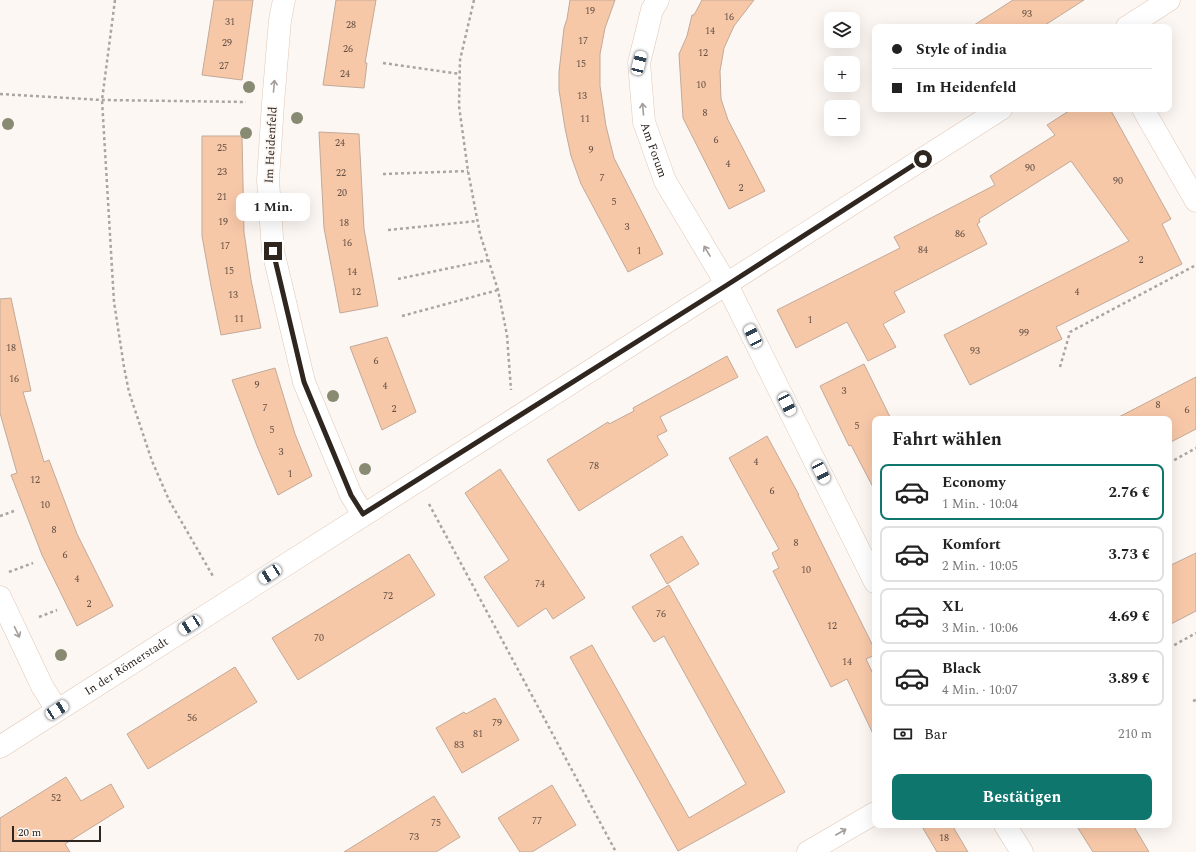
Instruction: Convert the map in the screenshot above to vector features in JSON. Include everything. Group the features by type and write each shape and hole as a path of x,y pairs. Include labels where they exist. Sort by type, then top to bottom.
{"street":[{"name":"Im Heidenfeld","path":"284,0 280,20 272,103 268,180 273,251 304,382 351,495 363,514"},
{"name":"Am Forum","path":"658,0 652,10 639,63 644,122 665,180 727,285 872,576"},
{"path":"1132,24 1169,0"},
{"name":"In der Römerstadt","path":"0,747 363,514 727,285 996,112"},
{"path":"1145,112 1196,201"},
{"path":"0,597 42,686 57,710"},
{"path":"808,852 872,815"},
{"path":"1007,828 1022,852"}],"path":[{"path":"115,0 102,100 114,302 129,392 152,461 169,500 214,579"},
{"path":"474,0 460,60 459,106 477,221 498,290 507,335 511,392"},
{"path":"383,63 460,74"},
{"path":"0,94 102,100 272,103"},
{"path":"383,174 468,171"},
{"path":"388,230 477,221"},
{"path":"398,279 488,260"},
{"path":"1060,366 1070,332 1196,265"},
{"path":"402,316 498,290"},
{"path":"1172,461 1196,448"},
{"path":"429,504 616,852"},
{"path":"0,516 14,511"},
{"path":"7,573 33,563"},
{"path":"1172,646 1196,633"}],"building":[{"path":"214,0 253,0 242,80 202,75"},
{"path":"336,0 376,0 365,63 367,63 364,88 323,85"},
{"path":"570,0 615,0 605,28 600,54 600,86 606,126 614,158 663,254 628,272 581,184 571,156 565,128 559,90 559,72 564,28"},
{"path":"702,0 754,0 734,26 724,48 720,71 721,99 728,120 765,191 729,209 683,118 679,54 687,36 692,15 694,15"},
{"path":"1013,0 1084,0 1047,24 976,24"},
{"path":"1067,112 1112,112 1171,219 1162,224 1182,264 1056,327 1062,339 970,385 944,335 1129,241 1071,161 979,219 980,222 977,224 987,244 894,292 905,312 883,324 896,347 868,361 847,322 796,348 777,310 900,248 894,237 995,185 990,176 1055,135 1047,125"},
{"path":"319,132 359,134 364,229 378,306 340,313 324,228"},
{"path":"202,136 242,136 244,232 251,280 261,328 221,335 202,236"},
{"path":"11,298 31,391 23,392 44,462 49,460 77,534 113,606 77,626 42,555 11,475 17,473 0,413 0,299"},
{"path":"387,337 416,412 382,430 350,347"},
{"path":"727,356 738,377 660,417 667,431 657,436 668,455 579,511 547,460 608,422 609,424 634,411 633,408"},
{"path":"864,364 890,416 872,416 872,485 851,445 849,446 820,386"},
{"path":"275,368 295,434 312,476 278,495 257,446 232,380"},
{"path":"1196,377 1196,429 1172,441 1172,416 1121,416"},
{"path":"767,436 799,495 872,644 872,656 866,659 872,672 872,732 847,679 831,687 773,571 779,568 772,553 779,549 729,458"},
{"path":"500,469 585,598 553,619 546,608 518,627 484,577 509,560 465,493"},
{"path":"682,536 699,564 667,584 650,555"},
{"path":"1196,553 1196,611 1172,623 1172,565"},
{"path":"409,554 435,595 298,680 272,638"},
{"path":"669,585 785,792 678,851 570,657 592,645 689,818 746,784 664,636 654,642 632,607"},
{"path":"235,667 257,702 148,769 127,734"},
{"path":"495,698 519,740 462,773 436,728 464,712 466,714"},
{"path":"66,777 81,801 111,784 124,807 65,844 70,852 0,852 0,818"},
{"path":"552,785 576,825 532,852 520,852 498,818"},
{"path":"434,796 460,837 436,852 344,852"},
{"path":"923,828 954,828 968,852 937,852"},
{"path":"1078,828 1135,828 1149,852 1093,852"}],"route":[{"path":"273,251 304,382 351,495 363,514 727,285 923,159"}]}
